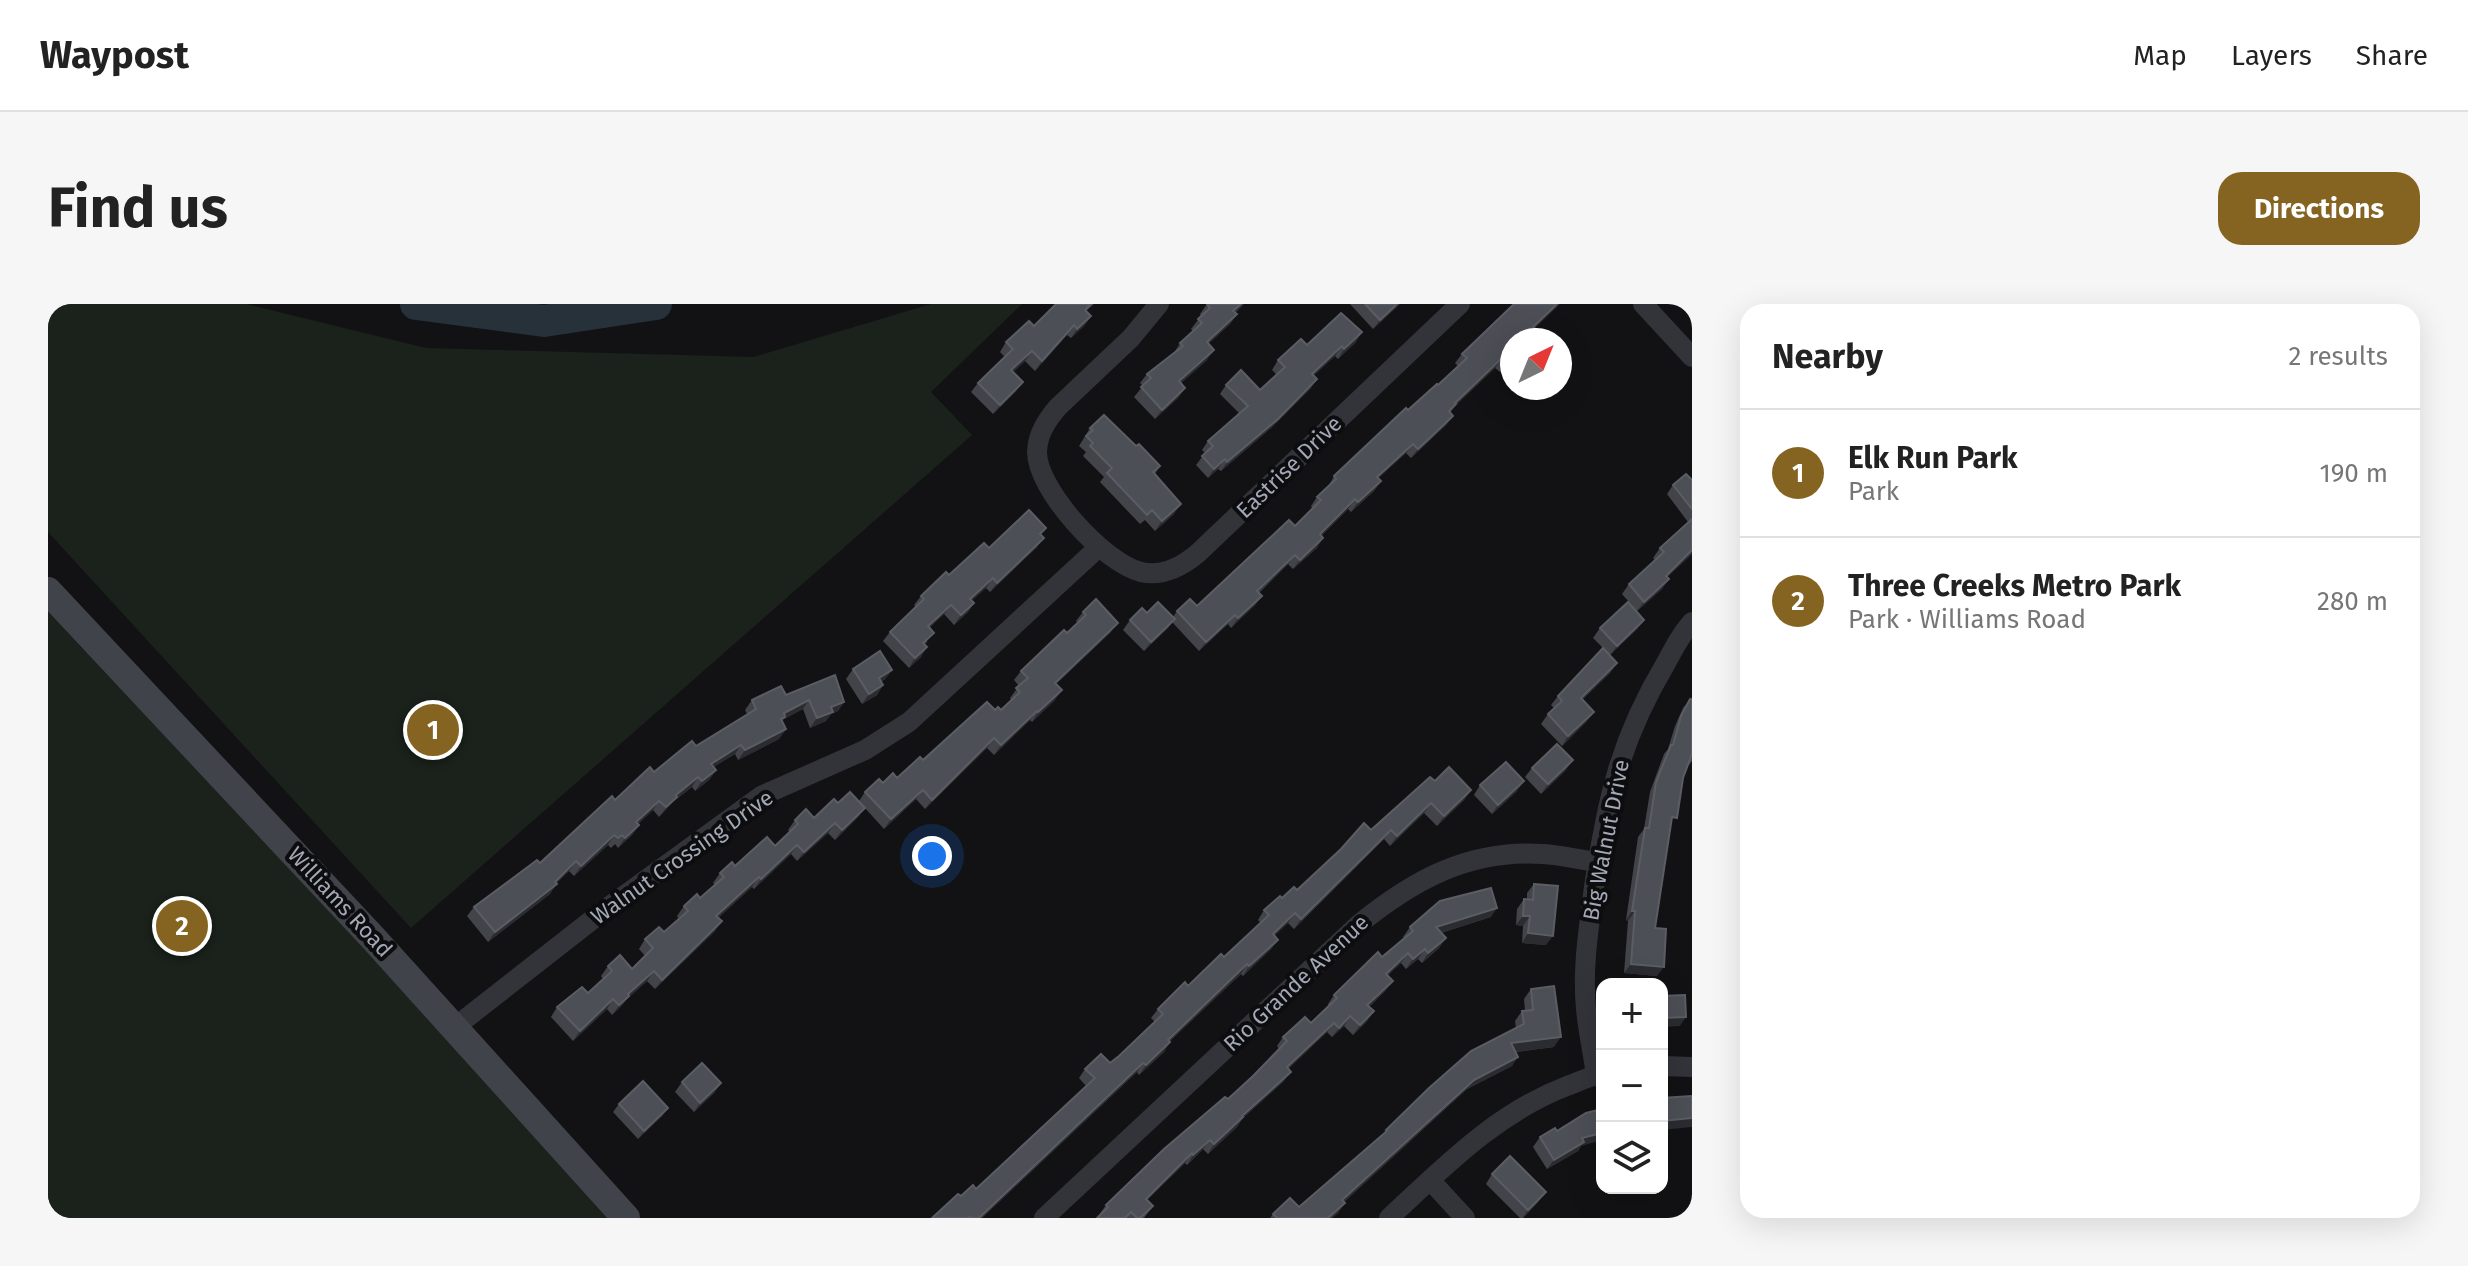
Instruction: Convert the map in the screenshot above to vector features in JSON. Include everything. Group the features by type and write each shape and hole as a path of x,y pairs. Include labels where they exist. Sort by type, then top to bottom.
{"main road":[{"name":"Williams Road","path":"48,591 455,1027 626,1218"}],"street":[{"name":"Eastrise Drive","path":"1159,304 1131,338 1047,420 1037,449 1039,465 1052,494 1099,547 1114,559 1141,572 1171,570 1185,564 1460,304"},
{"path":"1643,304 1692,357"},
{"name":"Walnut Crossing Drive","path":"455,1027 611,905 750,803 865,750 909,722 1099,547"},
{"name":"Big Walnut Drive","path":"1596,1059 1586,1007 1586,965 1598,862 1610,794 1627,737 1647,693 1692,622"},
{"name":"Rio Grande Avenue","path":"1044,1218 1358,925 1413,884 1449,867 1496,855 1543,854 1598,862"},
{"path":"1668,1066 1692,1067"},
{"path":"1389,1218 1465,1147 1496,1123 1554,1091 1596,1075"},
{"path":"1430,1180 1465,1218"}],"shaded area":[{"path":"48,304 246,304 426,348 754,357 931,304 1022,304 931,392 972,435 411,928 48,532"},
{"path":"48,612 312,892 611,1218 48,1218"}],"building":[{"path":"1056,304 1091,304 1085,310 1091,316 1077,329 1074,325 1042,361 1032,351 1011,370 1023,382 1000,405 978,383 1013,349 1006,342 1029,321 1034,326"},
{"path":"1207,304 1241,304 1233,311 1237,314 1207,342 1214,350 1179,381 1185,388 1162,410 1141,387 1151,378 1147,374 1183,346 1180,343 1202,323 1198,319 1210,308"},
{"path":"1365,304 1397,304 1380,320"},
{"path":"1514,304 1557,304 1534,328 1500,328 1500,360 1455,403 1449,411 1453,416 1418,449 1413,444 1377,477 1381,481 1358,502 1355,499 1320,534 1323,538 1300,560 1295,555 1257,591 1262,596 1238,618 1235,615 1206,642 1177,611 1190,599 1197,606 1289,520 1295,526 1321,500 1317,497 1336,479 1334,476 1406,408 1408,410 1467,358 1462,354"},
{"path":"1341,313 1362,332 1312,374 1317,379 1278,419 1227,462 1225,459 1214,469 1202,456 1213,446 1208,441 1248,406 1226,385 1241,370 1260,390 1285,367 1278,360 1301,339 1307,345"},
{"path":"1104,415 1160,466 1153,472 1181,504 1162,521 1152,510 1147,515 1107,473 1112,468 1090,446 1093,443 1086,436"},
{"path":"1686,474 1692,480 1692,509 1673,485"},
{"path":"1029,510 1046,528 1040,534 1044,538 997,583 993,578 970,599 974,603 961,615 951,605 928,626 934,633 923,643 927,647 915,658 890,632 946,572 949,575 984,543 989,548"},
{"path":"1692,519 1692,550 1666,576 1669,579 1644,602 1629,584 1664,552 1660,548"},
{"path":"1096,599 1118,623 1055,683 1062,690 1001,745 994,738 932,800 923,790 891,819 865,792 879,779 883,783 893,773 897,778 920,757 923,760 987,702 995,710 998,707 1001,710 1020,692 1016,688 1028,678 1021,671 1064,630 1067,633 1086,615 1083,612"},
{"path":"1158,602 1175,619 1151,642 1130,620 1142,608 1147,613"},
{"path":"1628,602 1644,620 1617,646 1600,628"},
{"path":"1603,648 1617,663 1581,698 1594,712 1568,736 1548,714 1562,701 1558,696"},
{"path":"880,651 892,670 879,678 883,685 869,694 853,669"},
{"path":"835,675 844,702 831,707 833,712 817,718 809,700 784,713 785,717 781,719 786,729 745,750 741,745 711,764 716,770 702,781 698,777 666,807 659,801 636,822 639,825 625,838 614,835 581,866 576,861 555,882 557,884 495,932 474,907 537,860 540,863 612,796 615,800 650,767 654,772 692,741 696,746 756,709 752,700 781,686 786,695"},
{"path":"1690,699 1692,754 1683,778 1677,818 1672,817 1655,928 1666,929 1664,967 1631,964 1635,911 1632,911 1645,828 1649,828 1656,782"},
{"path":"1557,744 1573,760 1548,784 1532,768"},
{"path":"1506,762 1524,781 1498,805 1480,785"},
{"path":"1449,767 1471,790 1444,816 1431,803 1397,836 1391,830 1301,919 1295,913 1273,934 1278,940 1249,966 1247,964 1146,1065 1143,1063 979,1218 932,1218 958,1194 961,1196 973,1185 976,1189 1095,1078 1085,1069 1101,1054 1110,1063 1119,1056 1163,1014 1158,1009 1185,982 1188,986 1221,954 1224,957 1269,915 1264,910 1280,896 1282,898 1294,887 1297,890 1364,823 1371,830 1430,777 1435,781"},
{"path":"850,792 865,808 842,830 835,823 804,852 797,845 761,879 759,877 716,916 722,921 662,980 654,971 619,1005 613,999 580,1031 557,1007 582,987 588,993 612,971 608,966 620,955 632,969 653,948 645,939 659,927 664,932 688,911 684,906 697,894 700,898 724,877 720,873 732,862 735,866 767,837 775,846 798,824 795,820 806,809 814,818 834,799 838,803"},
{"path":"1534,884 1558,886 1553,936 1528,933 1530,916 1523,916 1524,899 1533,900"},
{"path":"1491,888 1497,908 1436,927 1446,938 1428,953 1425,949 1413,959 1408,953 1386,974 1393,981 1367,1005 1374,1011 1360,1025 1350,1016 1339,1028 1334,1023 1287,1067 1291,1072 1243,1117 1214,1144 1210,1140 1192,1153 1146,1199 1153,1206 1140,1218 1131,1212 1125,1218 1097,1218 1108,1207 1106,1205 1164,1149 1253,1076 1287,1041 1283,1037 1305,1017 1311,1023 1337,998 1334,995 1378,952 1382,957 1413,931 1410,927 1440,901"},
{"path":"1554,986 1561,1037 1511,1043 1518,1057 1474,1080 1342,1200 1345,1203 1328,1218 1277,1218 1273,1214 1290,1198 1299,1207 1387,1131 1471,1051 1524,1024 1522,1011 1533,1010 1531,989"},
{"path":"1685,995 1686,1017 1668,1018 1668,996"},
{"path":"702,1063 721,1083 700,1103 682,1082"},
{"path":"643,1081 668,1108 644,1131 619,1104"},
{"path":"1692,1096 1692,1118 1668,1120 1668,1098"},
{"path":"1596,1110 1596,1134 1582,1138 1584,1142 1554,1160 1540,1137 1555,1128 1557,1131 1586,1113"},
{"path":"1510,1156 1546,1192 1528,1210 1492,1174"}],"waterway":[{"path":"416,304 544,321 656,304"}],"place":[{"name":"Elk Run Park","path":"433,730"},
{"name":"Three Creeks Metro Park","path":"182,926"}]}
